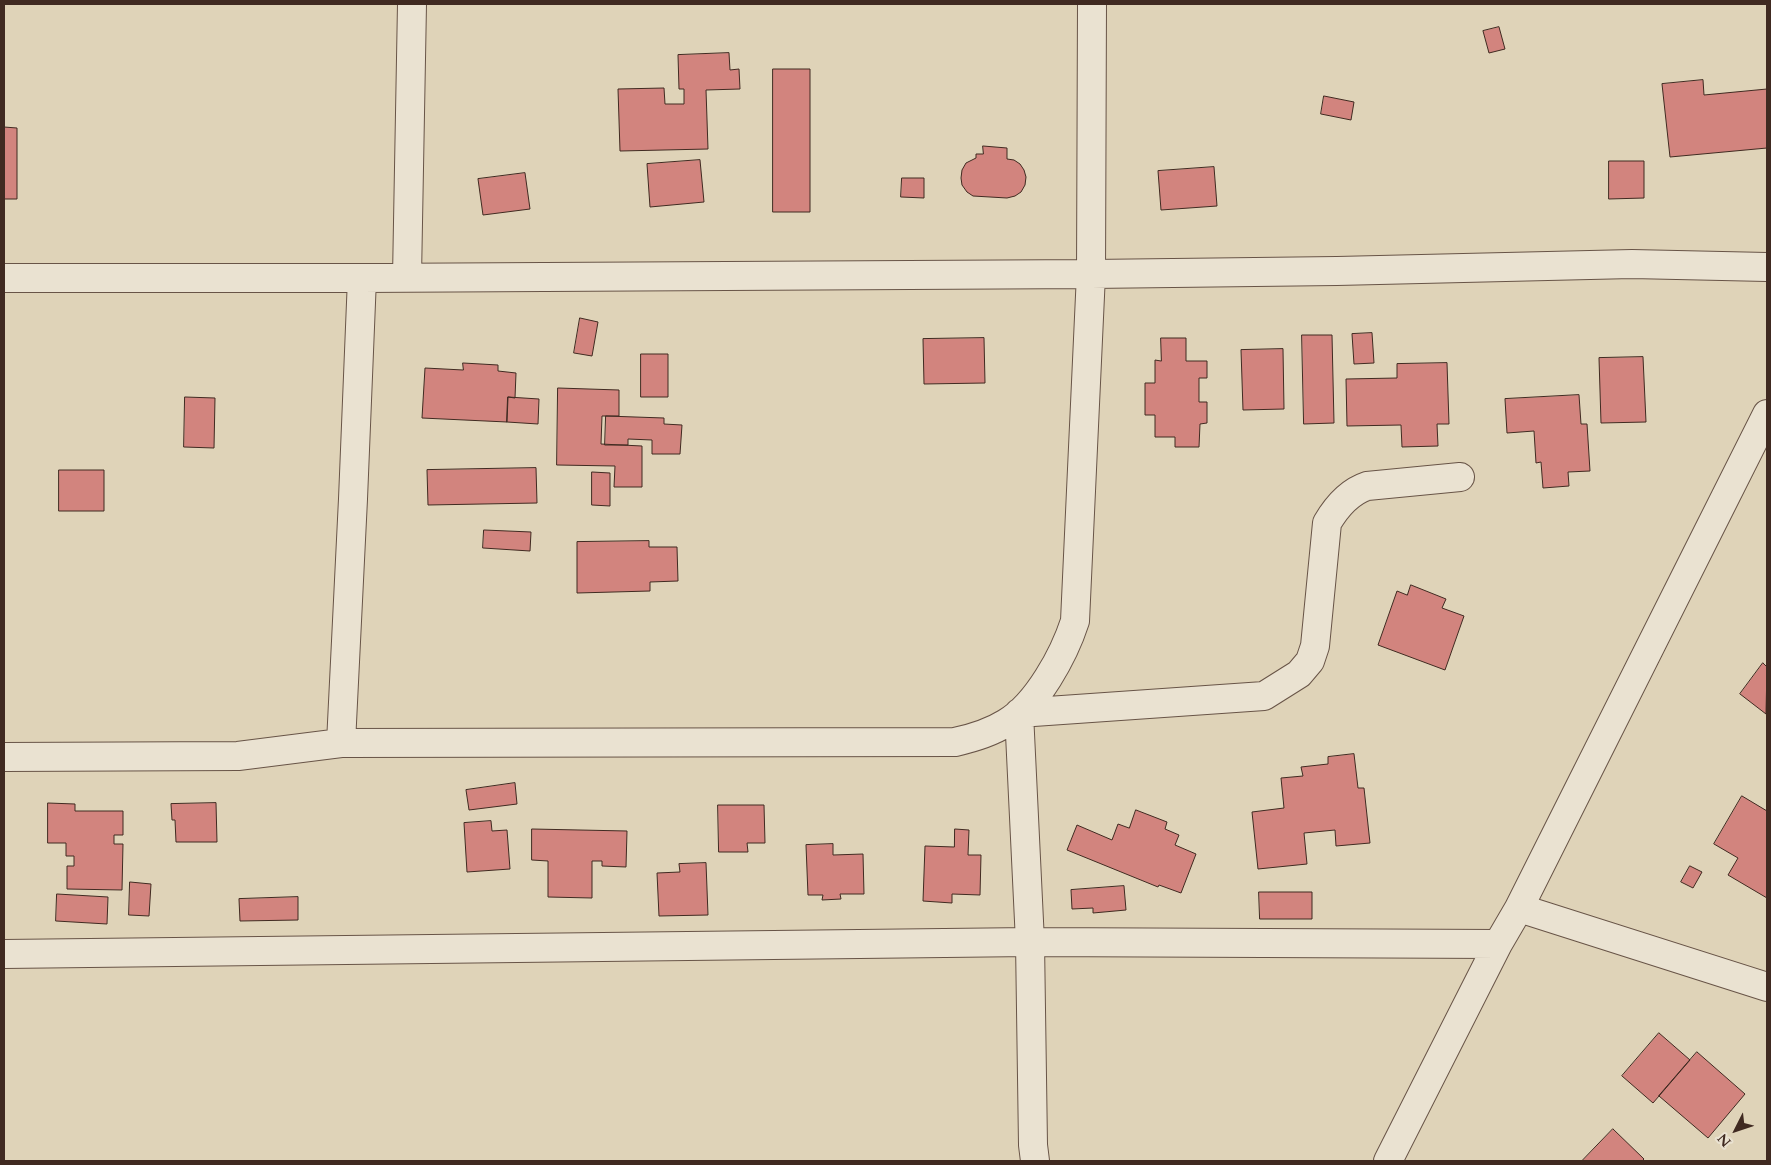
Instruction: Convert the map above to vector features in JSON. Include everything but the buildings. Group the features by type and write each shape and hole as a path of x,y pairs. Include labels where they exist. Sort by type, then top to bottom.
{"street":[{"path":"407,277 412,4"},
{"path":"4,756 238,756 341,743 955,742 976,737 1008,722 1019,713 1042,686 1059,659 1075,621 1091,274 1092,4"},
{"path":"4,278 1091,274 1338,271 1632,264 1767,268"},
{"path":"341,743 362,278"},
{"path":"1388,1161 1767,414"},
{"path":"1019,713 1264,696 1299,674 1310,661 1315,646 1327,523 1336,508 1358,489 1367,486 1460,477"},
{"path":"1019,713 1030,942 1033,1146 1035,1161"},
{"path":"1518,908 1767,987"},
{"path":"4,954 1030,942 1498,944"}]}
